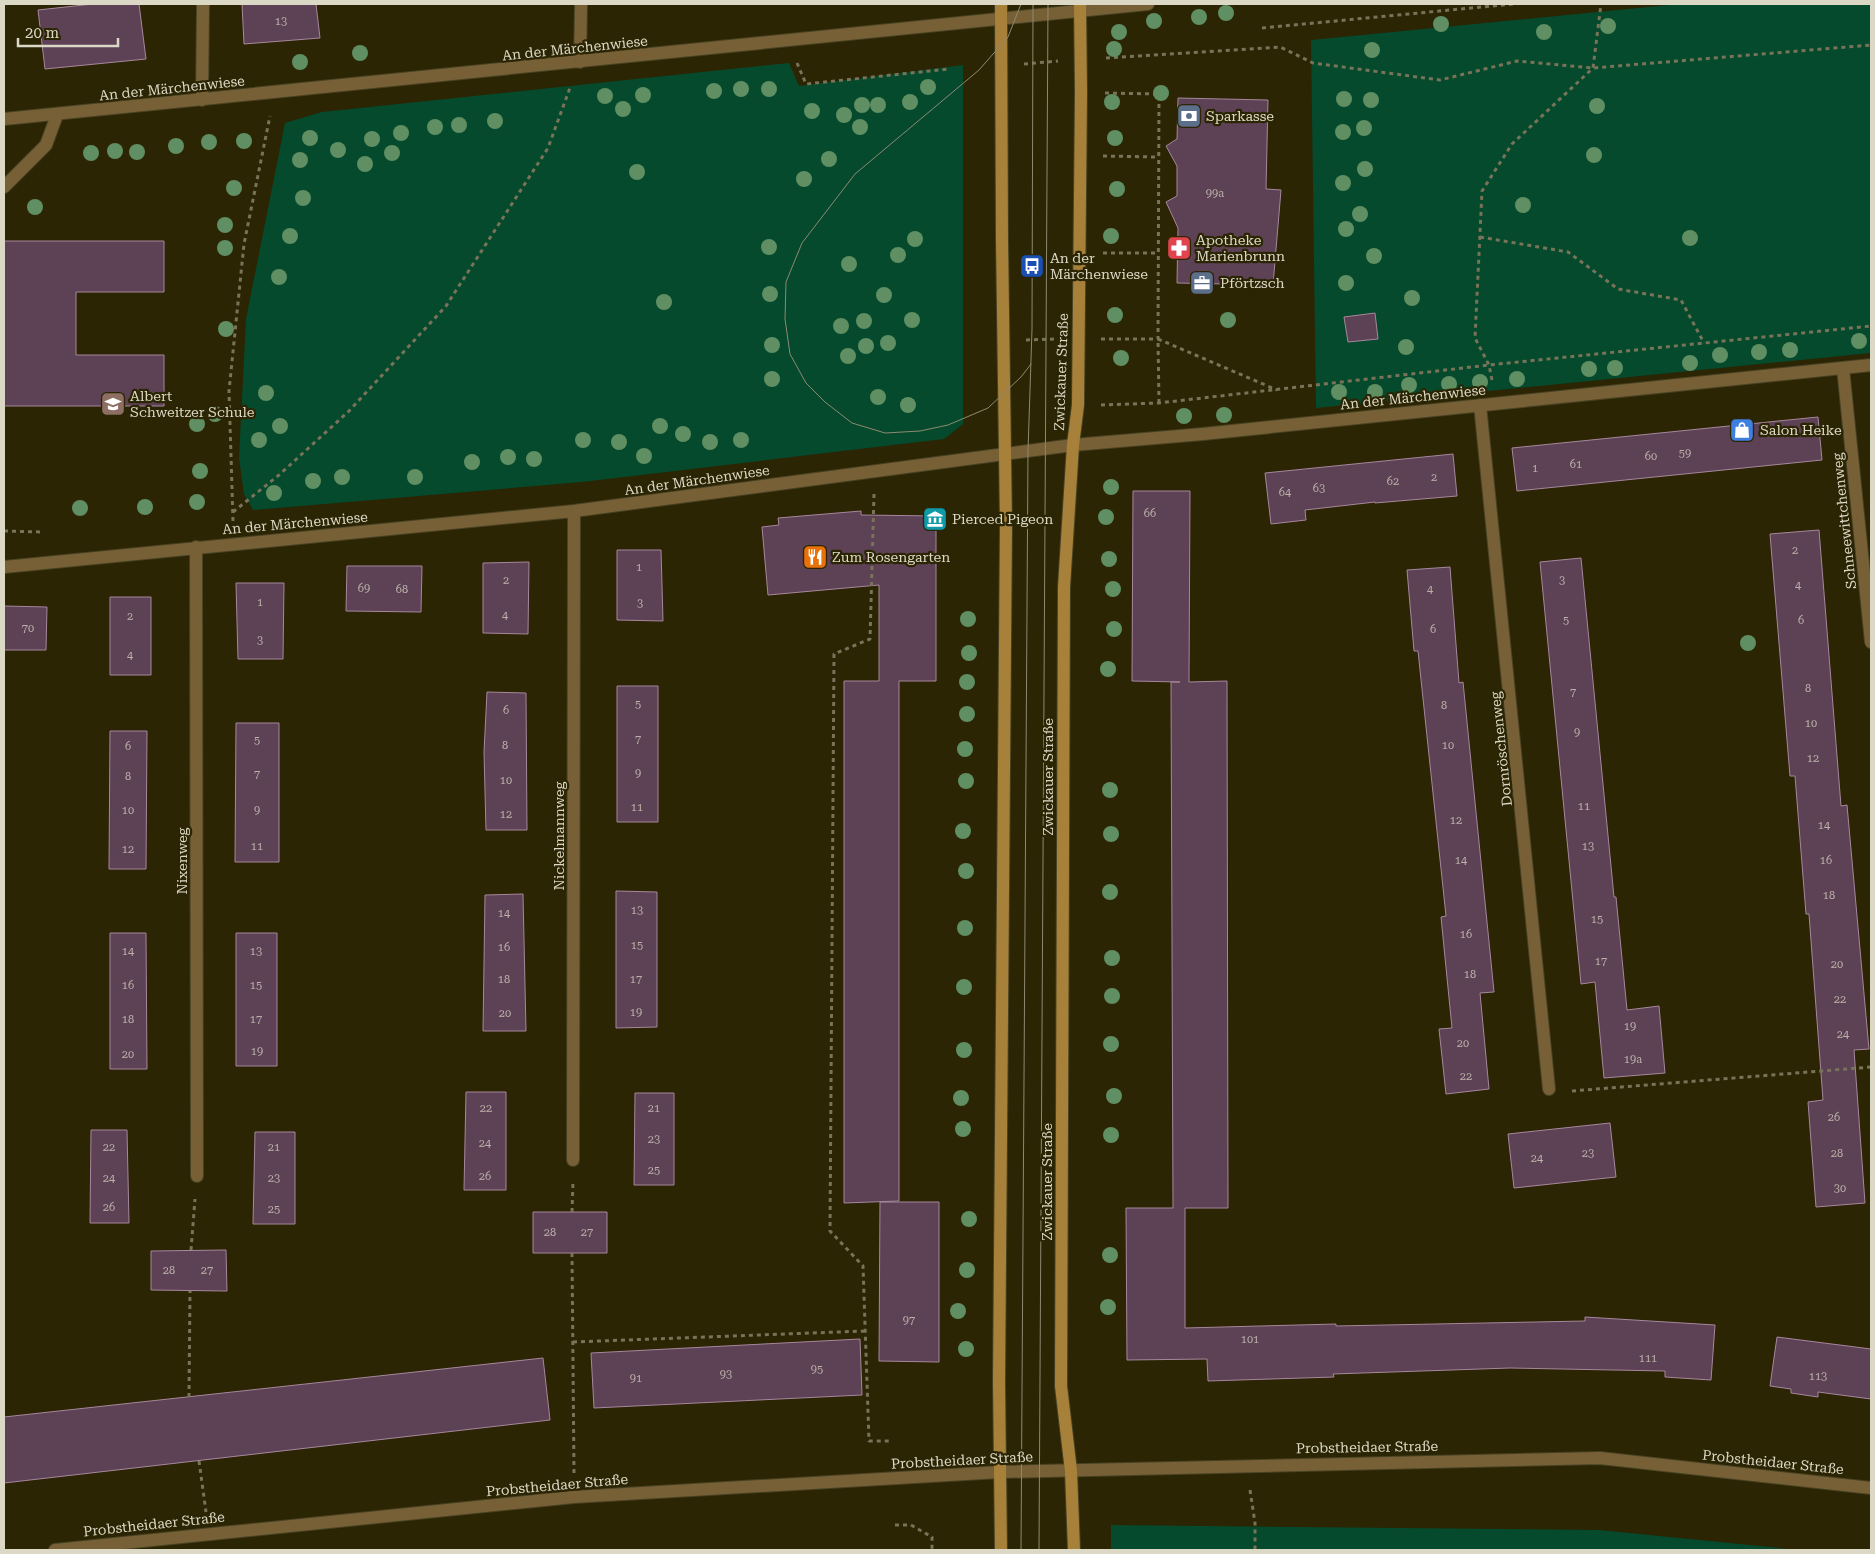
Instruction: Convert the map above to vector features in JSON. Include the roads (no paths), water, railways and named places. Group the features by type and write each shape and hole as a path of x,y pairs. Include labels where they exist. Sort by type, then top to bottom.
{"main road":[{"path":"1001,4 1006,454 999,1372 1001,1550"},
{"name":"Zwickauer Straße","path":"1074,1550 1071,1471 1060,1386 1064,587 1073,445 1078,405 1080,7"}],"street":[{"path":"202,100 203,4"},
{"path":"580,4 580,62"},
{"name":"An der Märchenwiese","path":"4,119 1001,20 1080,7 1148,4"},
{"path":"4,187 46,145 57,115"},
{"name":"An der Märchenwiese","path":"4,567 574,511 1073,445 1498,404 1871,365"},
{"name":"Schneewittchenweg","path":"1843,368 1871,642"},
{"name":"Dornröschenweg","path":"1480,405 1549,1089"},
{"name":"Nickelmannweg","path":"573,1160 574,511"},
{"name":"Nixenweg","path":"196,547 197,1176"},
{"name":"Probstheidaer Straße","path":"55,1550 574,1497 1000,1472 1600,1458 1871,1488"}],"tram line":[{"path":"1021,4 1008,37 979,70 855,174 802,243 786,282 785,319 790,354 806,383 825,402 852,423 885,433 920,431 948,425 988,408 1021,377 1031,364"},
{"path":"1021,1550 1028,451 1032,329 1033,4"},
{"path":"1039,1550 1048,4"}],"place":[{"name":"Sparkasse","path":"1189,116"},
{"name":"Apotheke Marienbrunn","path":"1179,248"},
{"name":"An der Märchenwiese","path":"1032,266"},
{"name":"Pförtzsch","path":"1202,283"},
{"name":"Albert Schweitzer Schule","path":"113,404"},
{"name":"Salon Heike","path":"1742,430"},
{"name":"Pierced Pigeon","path":"935,519"},
{"name":"Zum Rosengarten","path":"815,557"}]}
